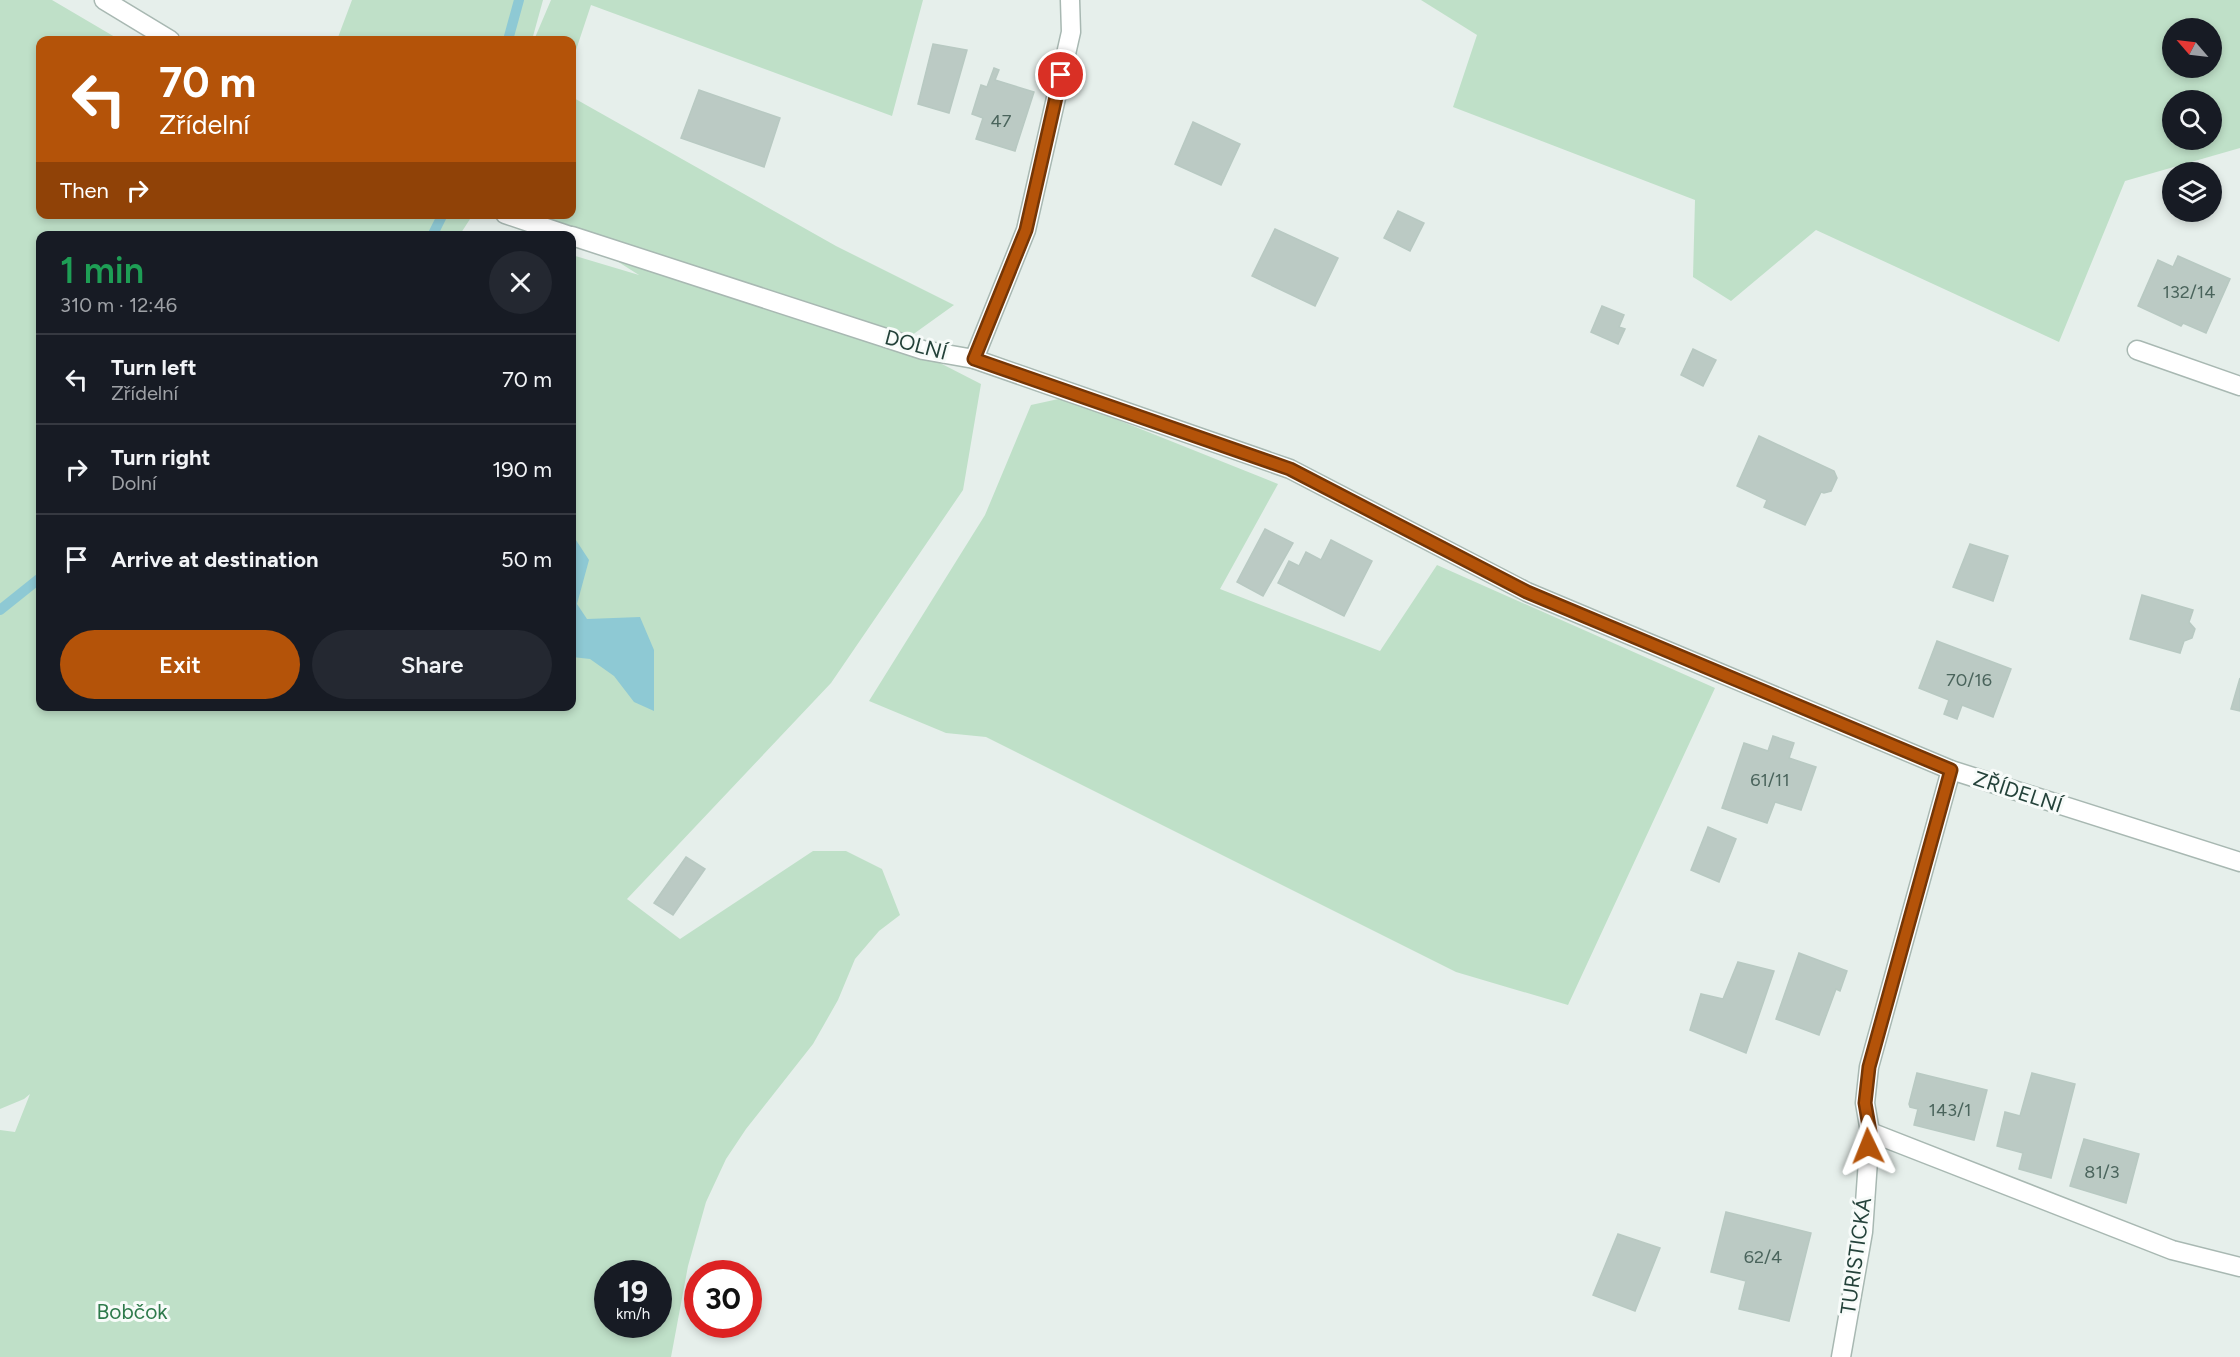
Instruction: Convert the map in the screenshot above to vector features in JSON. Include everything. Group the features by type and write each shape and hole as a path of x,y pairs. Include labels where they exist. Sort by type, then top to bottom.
{"street":[{"path":"104,0 163,36"},
{"name":"DOLNÍ","path":"576,238 923,350 974,359 1026,230 1071,32 1070,0"},
{"name":"DOLNÍ","path":"520,219 556,231"},
{"path":"2137,350 2240,386"},
{"name":"ZŘÍDELNÍ","path":"974,359 1290,469 1527,592 1951,770 2240,862"},
{"name":"TURISTICKÁ","path":"1840,1357 1863,1232 1870,1132 1865,1103 1869,1067 1951,770"},
{"path":"1870,1132 2172,1250 2240,1267"}],"green space":[{"name":"Bobčok","path":"0,0 52,0 113,36 36,36 36,219 470,219 462,231 36,231 36,711 576,711 576,256 639,275 576,235 576,231 569,231 550,219 576,219 576,99 836,246 954,305 901,343 981,384 963,490 831,683 627,899 680,939 813,851 846,851 882,869 900,915 879,931 855,959 838,1000 813,1044 746,1129 726,1159 706,1202 690,1260 684,1260 684,1287 671,1357 0,1357 0,1130 15,1132 30,1094 0,1109"},
{"path":"352,0 543,0 533,36 338,36"},
{"path":"551,0 923,0 892,116 591,5 576,50 576,36 536,36"},
{"path":"1421,0 2240,0 2240,148 2191,162 2162,162 2162,170 2125,181 2059,342 1816,230 1731,301 1693,277 1695,200 1453,107 1477,35"},
{"path":"1063,398 1278,484 1220,589 1380,651 1437,565 1715,688 1568,1005 1456,972 986,737 946,733 869,701 985,515 1031,405"}],"water":[{"path":"576,540 589,560 577,604 587,619 640,617 654,650 654,711 634,702 614,676 590,659 576,657"}],"building":[{"path":"933,44 967,50 949,113 918,104"},
{"path":"994,68 999,70 995,80 1034,92 1015,151 976,139 983,118 972,114 981,85 987,87"},
{"path":"699,90 780,118 764,167 681,138"},
{"path":"1193,122 1240,144 1221,185 1175,164"},
{"path":"1398,211 1424,223 1410,251 1384,238"},
{"path":"1275,229 1338,258 1315,306 1252,276"},
{"path":"2178,256 2230,279 2206,333 2183,323 2181,326 2138,306 2158,260 2173,267"},
{"path":"1602,306 1624,315 1619,327 1625,329 1618,344 1591,332"},
{"path":"1693,349 1716,360 1703,386 1681,375"},
{"path":"1759,436 1834,471 1837,478 1831,491 1821,492 1805,525 1764,507 1767,500 1737,486"},
{"path":"1265,529 1293,543 1263,596 1237,582"},
{"path":"1331,540 1372,561 1344,616 1278,583 1289,561 1299,566 1306,552 1321,560"},
{"path":"1970,544 2008,556 1993,601 1953,587"},
{"path":"2142,595 2193,610 2189,622 2195,629 2192,638 2184,641 2180,653 2130,639"},
{"path":"1937,641 2011,669 1993,717 1962,705 1957,719 1944,714 1949,700 1919,688"},
{"path":"2240,678 2240,711 2231,709"},
{"path":"1773,736 1794,743 1789,758 1816,767 1801,810 1775,802 1767,823 1722,808 1744,743 1768,751"},
{"path":"1708,827 1736,839 1719,882 1691,870"},
{"path":"686,857 705,869 673,915 654,903"},
{"path":"1799,953 1847,971 1840,991 1836,989 1819,1035 1776,1019"},
{"path":"1738,962 1774,971 1746,1053 1690,1030 1701,994 1723,999"},
{"path":"1917,1073 1987,1090 1974,1140 1914,1125 1918,1109 1910,1107 1909,1104"},
{"path":"2032,1073 2075,1084 2051,1178 2019,1169 2023,1153 1997,1146 2005,1112 2020,1116"},
{"path":"2084,1139 2139,1154 2126,1203 2070,1186"},
{"path":"1726,1212 1811,1233 1789,1321 1739,1309 1746,1281 1711,1272"},
{"path":"1618,1234 1660,1248 1635,1311 1593,1295"}],"waterway":[{"path":"509,36 519,0"},
{"path":"434,231 440,219"},
{"path":"0,610 36,581"}],"route":[{"path":"1061,75 1026,230 974,359 1290,469 1527,592 1951,770 1869,1067 1865,1103 1870,1132 1868,1146"}]}
